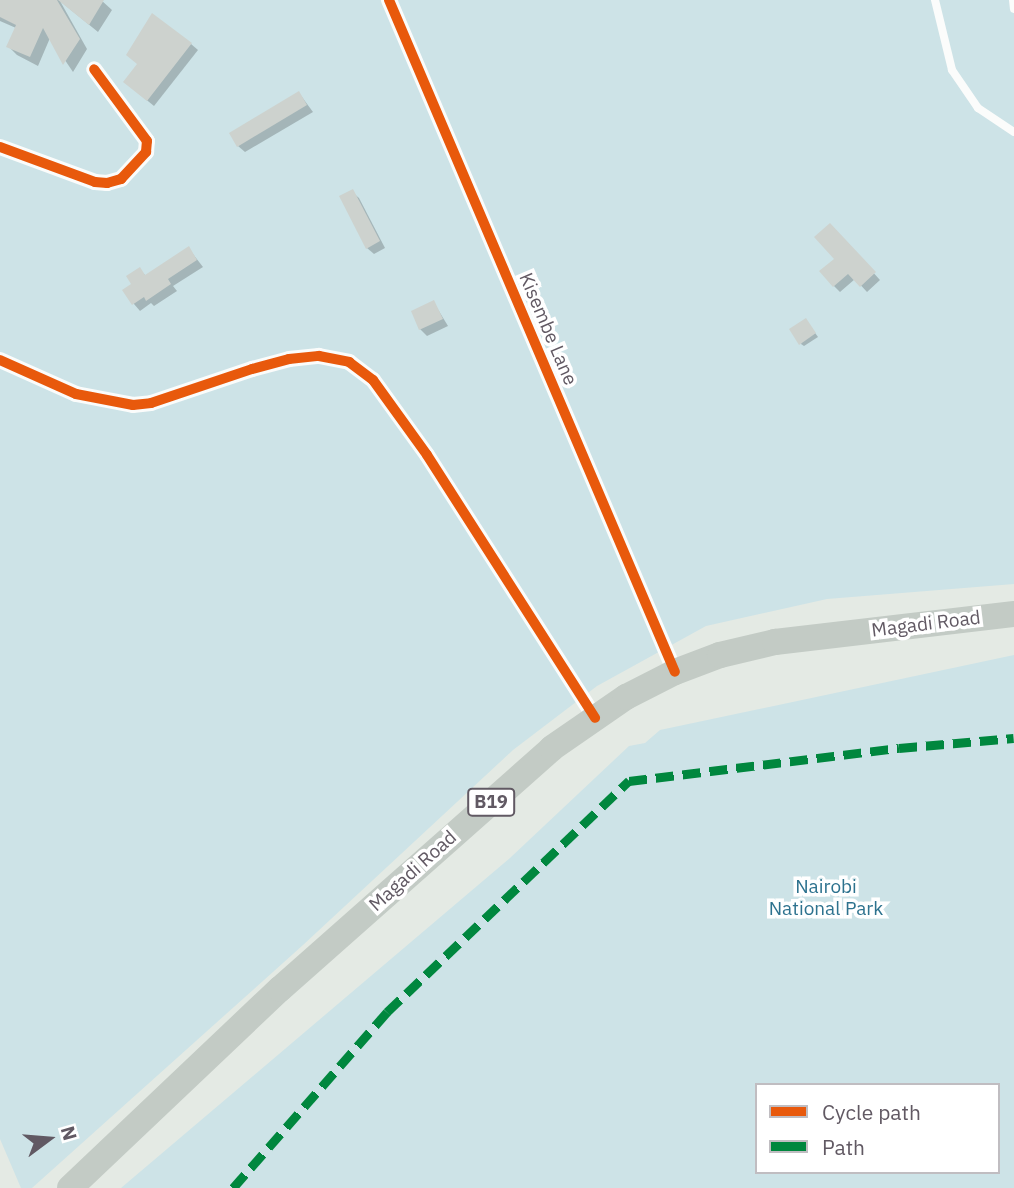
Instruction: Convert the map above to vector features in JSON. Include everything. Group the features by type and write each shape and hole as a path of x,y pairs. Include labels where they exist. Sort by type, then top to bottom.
{"highway":[{"name":"Magadi Road","path":"70,1188 280,989 552,748 595,718 675,672 720,656 775,642 1014,614"}],"street":[{"name":"Kisembe Lane","path":"389,0 675,672"},
{"path":"0,147 95,182 107,183 121,179 146,152 146,141 94,69"},
{"path":"0,360 76,394 133,405 151,403 289,359 319,356 349,362 373,380 427,455 595,718"}],"lane":[{"path":"935,0 952,70 978,108 1014,132"},
{"path":"1013,0 1014,9"}],"green space":[{"path":"0,0 1014,0 1014,584 827,599 706,626 597,686 513,750 303,945 32,1188 21,1188 0,1139"},
{"name":"Nairobi National Park","path":"1014,655 1014,1188 121,1188 510,858 629,746 645,743 660,730"}],"building":[{"path":"0,0 57,0 80,39 63,65 43,28 30,57 6,47 16,25 0,17"},
{"path":"58,0 104,0 89,25"},
{"path":"152,13 192,43 147,101 123,82 137,64 126,55"},
{"path":"299,91 307,105 237,147 229,133"},
{"path":"353,189 380,241 366,249 339,196"},
{"path":"830,223 876,272 860,287 848,274 833,287 819,271 834,259 814,237"},
{"path":"189,246 197,260 168,279 171,284 146,301 144,297 132,305 122,290 131,284 126,276 140,267 145,275"},
{"path":"434,300 443,319 419,330 411,311"},
{"path":"806,318 816,333 799,345 789,329"}],"marked path":[{"path":"233,1188 387,1012 629,781 899,748 1014,738"}],"cycle path":[{"path":"389,0 675,672"},
{"path":"0,147 95,182 107,183 121,179 146,152 147,141 94,69"},
{"path":"0,360 76,394 133,405 151,403 289,359 319,356 349,362 373,380 427,455 595,718"}]}
